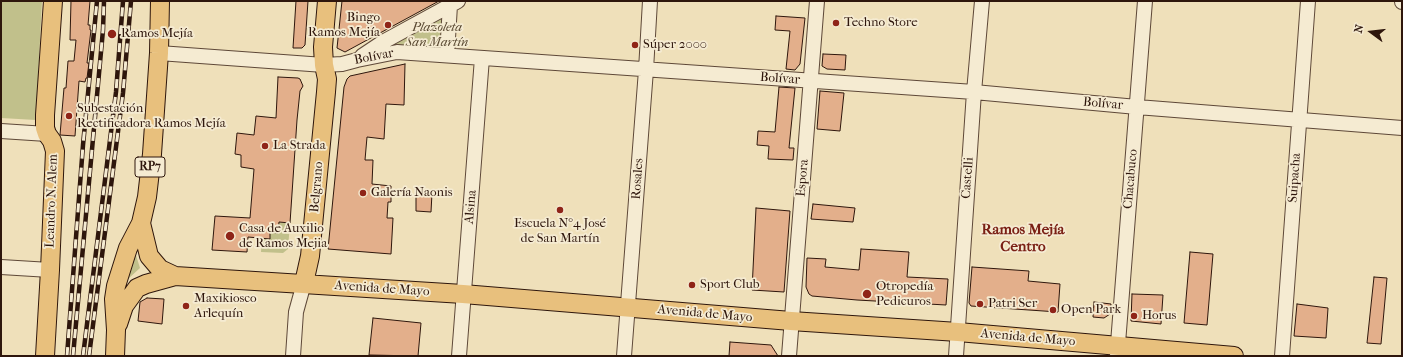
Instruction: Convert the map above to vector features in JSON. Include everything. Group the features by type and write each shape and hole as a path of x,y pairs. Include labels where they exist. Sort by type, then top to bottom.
{"main road":[{"name":"Leandro N. Alem","path":"45,356 55,151 52,141 45,128 45,115 53,1"},
{"name":"RP7","path":"115,356 116,330 114,299 116,286 128,248 141,223 147,197 152,154 159,52 160,1"},
{"name":"Belgrano","path":"304,283 310,256 327,80 323,47 327,1"},
{"name":"Avenida de Mayo","path":"141,223 149,256 160,269 175,276"},
{"name":"Avenida de Mayo","path":"116,330 124,306 137,288 175,276 463,294 791,321 958,332 1117,351 1234,356"}],"street":[{"name":"Rosales","path":"624,356 650,1"},
{"name":"Espora","path":"789,356 817,1"},
{"name":"Castelli","path":"956,356 974,92 982,1"},
{"name":"Chacabuco","path":"1117,351 1145,1"},
{"name":"Suipacha","path":"1282,356 1308,1"},
{"path":"447,55 454,3"},
{"path":"357,60 383,42 454,3"},
{"name":"Bolívar","path":"159,52 324,65 342,64 397,52 447,55 974,92 1137,107 1402,128"},
{"name":"Alsina","path":"459,356 482,58"},
{"path":"1,131 47,134"},
{"path":"1,267 50,270"},
{"name":"Belgrano","path":"293,356 296,312 304,283"}],"green space":[{"path":"1,1 42,1 36,120 1,118"},
{"name":"Plazoleta San Martín","path":"446,16 451,50 390,45"},
{"path":"279,222 290,223 288,249 283,253 261,252 262,238 270,239 270,232 278,233"},
{"path":"135,252 140,268 128,279"}],"building":[{"path":"71,1 90,1 88,25 90,25 91,30 87,63 89,63 87,78 85,82 79,81 75,136 60,135 68,61 74,61 76,40 70,40"},
{"path":"296,1 308,1 305,45 302,48 293,48"},
{"path":"342,1 439,1 345,52 337,48"},
{"path":"776,16 805,18 800,64 795,70 786,69 790,31 775,30"},
{"path":"823,54 846,55 845,70 827,69 822,66"},
{"path":"405,64 404,105 386,104 384,139 367,137 365,160 373,160 372,184 391,186 391,202 388,202 387,218 393,218 391,254 328,249 344,87 347,79 350,76"},
{"path":"278,77 298,78 303,86 300,91 297,120 290,223 279,222 278,233 270,232 270,239 248,237 247,252 212,250 215,216 250,218 254,169 241,167 241,155 235,154 237,133 254,135 256,116 276,118"},
{"path":"779,87 795,88 789,148 794,148 793,160 768,159 769,146 757,145 758,131 775,132"},
{"path":"820,91 844,93 840,131 817,129"},
{"name":"Galería Naonis","path":"416,192 432,193 431,212 416,211"},
{"path":"813,204 855,208 853,222 811,219"},
{"path":"756,208 790,211 784,292 752,290"},
{"path":"861,249 909,252 907,277 948,279 946,305 857,300 812,296 809,294 806,287 807,258 826,259 825,267 859,270"},
{"path":"1190,252 1213,254 1207,325 1184,323"},
{"path":"972,267 1029,271 1028,281 1060,284 1058,312 971,306 969,303"},
{"path":"1374,277 1387,278 1381,344 1367,343"},
{"path":"1132,294 1163,295 1161,324 1131,321"},
{"path":"147,298 164,299 162,324 138,321 140,302"},
{"path":"1094,302 1111,304 1110,314 1104,318 1093,317"},
{"path":"1297,304 1328,308 1326,338 1294,336"},
{"path":"373,318 421,323 418,356 369,355"},
{"path":"730,342 771,345 778,356 729,356"}],"railway":[{"path":"67,356 83,145 97,1"},
{"path":"73,356 103,30 104,1"},
{"path":"83,356 116,92 123,1"},
{"path":"89,356 123,93 131,1"}],"place":[{"name":"Techno Store","path":"836,23"},
{"name":"Bingo Ramos Mejía","path":"388,25"},
{"name":"Ramos Mejía","path":"112,34"},
{"name":"Súper 2000","path":"635,45"},
{"name":"Subestación Rectificadora Ramos Mejía","path":"69,116"},
{"name":"La Strada","path":"265,146"},
{"name":"Galería Naonis","path":"363,193"},
{"name":"Escuela N°4 José de San Martín","path":"560,210"},
{"name":"Casa de Auxilio de Ramos Mejia","path":"230,236"},
{"name":"Sport Club","path":"692,285"},
{"name":"Otropedía Pedicuros","path":"867,294"},
{"name":"Patri Ser","path":"980,304"},
{"name":"Maxikiosco Arlequín","path":"186,306"},
{"name":"Open Park","path":"1053,310"},
{"name":"Horus","path":"1134,316"}],"district":[{"name":"Ramos Mejía Centro","path":"1023,238"}]}
